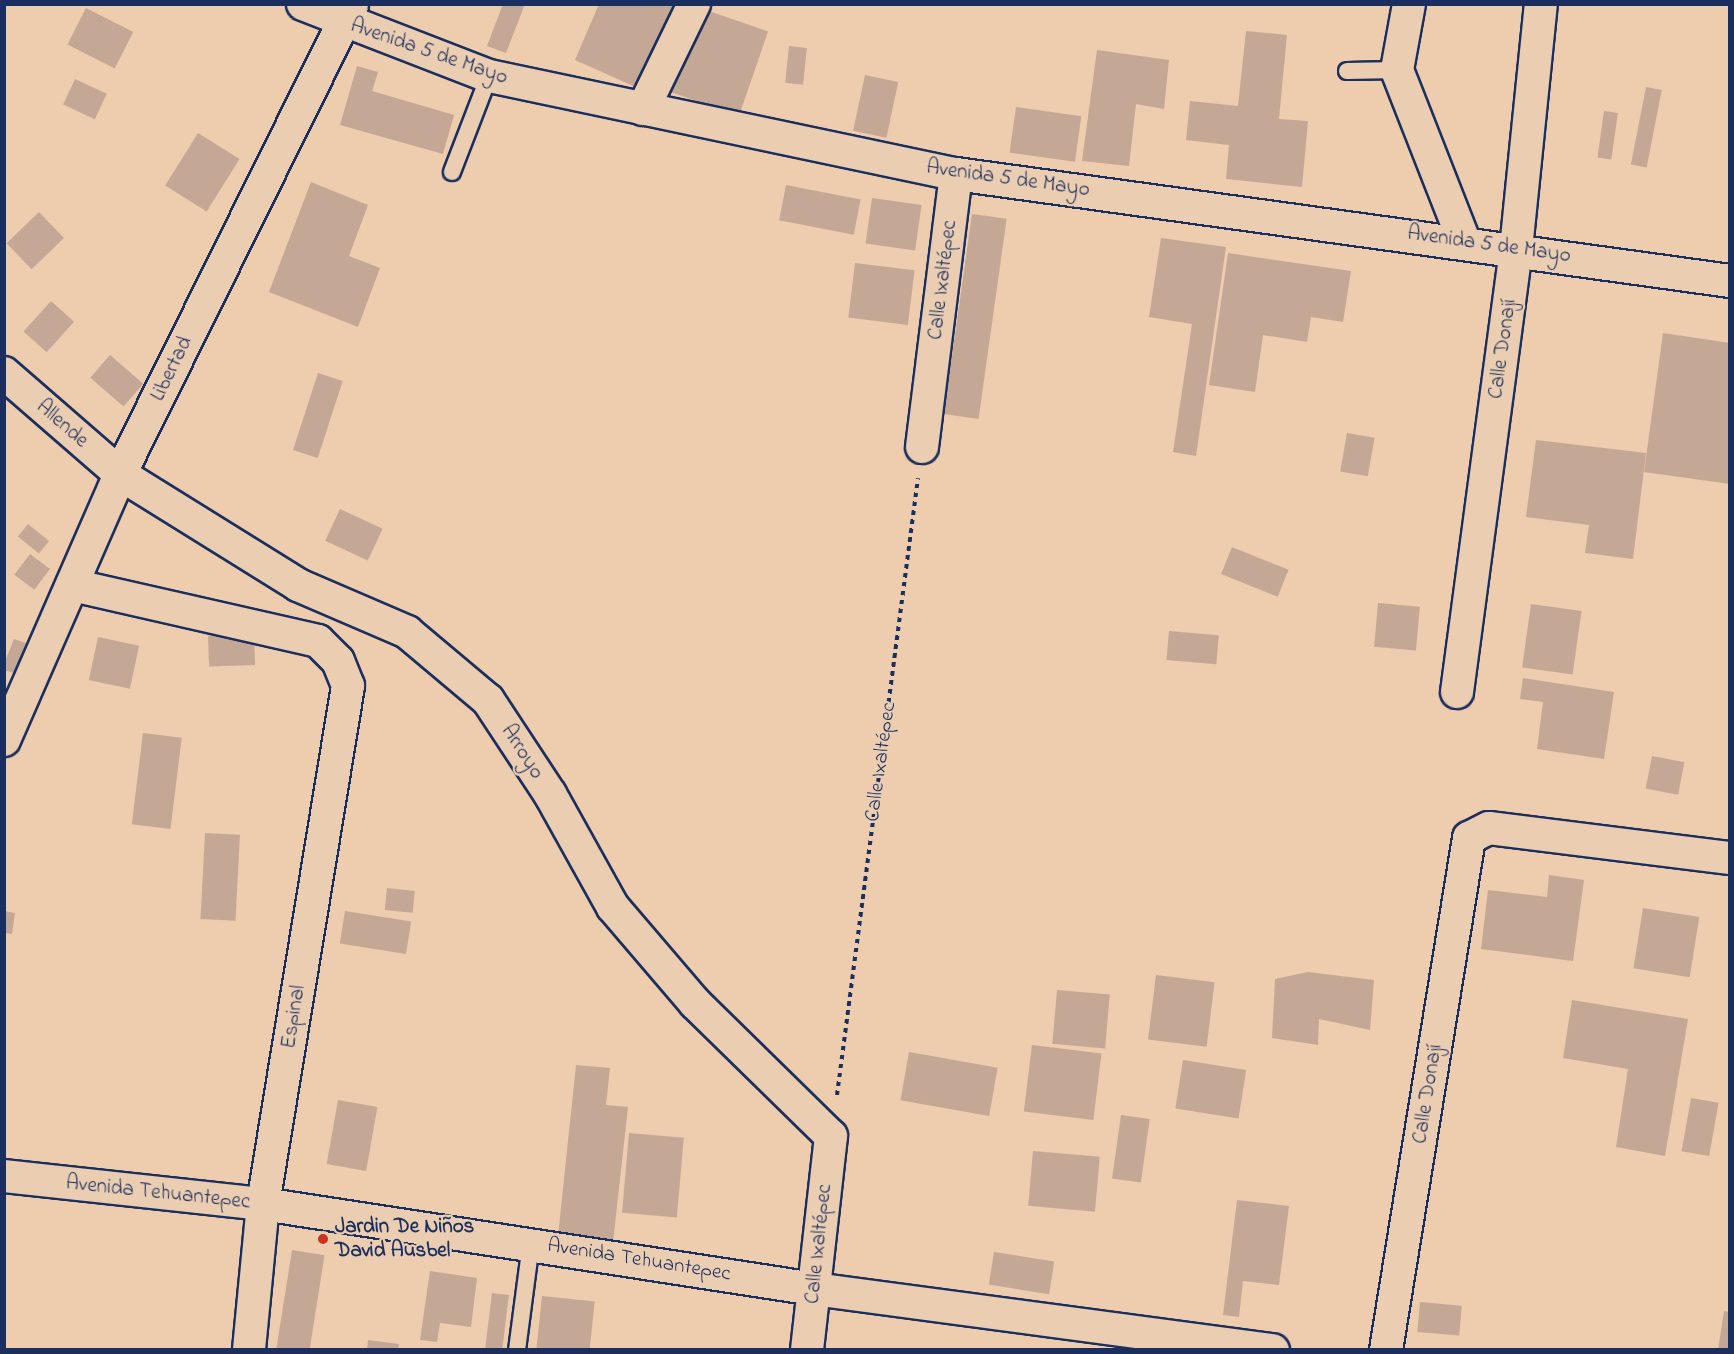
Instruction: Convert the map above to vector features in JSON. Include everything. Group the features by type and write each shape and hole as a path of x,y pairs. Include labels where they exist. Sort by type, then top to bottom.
{"street":[{"name":"Avenida 5 de Mayo","path":"303,4 348,14 489,76 956,174 1464,241 1730,280"},
{"path":"643,109 694,4"},
{"path":"1408,4 1397,70 1464,241"},
{"name":"Calle Donají","path":"1457,692 1516,249 1541,4"},
{"name":"Libertad","path":"4,740 120,474 348,14"},
{"name":"Calle Ixaltépec","path":"922,447 956,174"},
{"name":"Allende","path":"4,373 120,474"},
{"name":"Arroyo","path":"120,474 298,585 407,632 488,700 550,794 613,907 695,1003 831,1136"},
{"name":"Espinal","path":"72,585 318,641 339,661 348,686 263,1204 249,1350"},
{"name":"Calle Donají","path":"1386,1350 1469,838 1489,828 1730,858"},
{"name":"Calle Ixaltépec","path":"807,1350 831,1136"},
{"name":"Avenida Tehuantepec","path":"4,1176 263,1204 531,1243 814,1289 1273,1350"}],"lane":[{"path":"1347,72 1397,70"},
{"path":"452,172 489,76"},
{"path":"517,1350 531,1243"}],"path":[{"name":"Calle Ixaltépec","path":"831,1136 922,447"}],"building":[{"path":"503,4 525,4 506,53 487,46"},
{"path":"599,4 677,4 640,89 575,60"},
{"path":"86,8 133,32 115,69 67,45"},
{"path":"700,8 768,31 739,116 671,92"},
{"path":"1246,31 1287,35 1279,119 1308,121 1302,187 1226,179 1229,145 1186,140 1190,101 1238,106"},
{"path":"789,46 807,48 803,85 785,83"},
{"path":"1097,50 1169,60 1164,109 1136,104 1129,166 1082,161"},
{"path":"357,66 378,72 372,91 454,115 443,154 340,125"},
{"path":"865,75 898,82 886,138 853,131"},
{"path":"75,79 107,94 95,119 63,104"},
{"path":"1646,87 1662,90 1647,168 1631,165"},
{"path":"1016,107 1081,116 1075,162 1010,153"},
{"path":"1604,111 1618,113 1611,159 1597,158"},
{"path":"198,133 240,159 207,212 165,186"},
{"path":"311,182 368,205 349,256 380,268 358,327 269,292"},
{"path":"786,185 861,200 854,235 779,220"},
{"path":"872,198 922,205 915,251 866,244"},
{"path":"39,212 64,238 32,269 7,243"},
{"path":"972,214 1007,219 979,419 944,414"},
{"path":"1161,238 1226,247 1196,456 1173,452 1192,324 1149,317"},
{"path":"1228,253 1351,271 1343,322 1311,317 1307,342 1263,335 1255,392 1209,385"},
{"path":"855,263 915,270 908,325 848,318"},
{"path":"51,301 74,322 47,352 24,331"},
{"path":"1663,333 1730,343 1730,484 1644,472"},
{"path":"110,355 143,384 124,407 90,378"},
{"path":"318,373 343,381 318,458 293,450"},
{"path":"1347,433 1375,438 1368,476 1340,471"},
{"path":"1536,440 1646,453 1633,559 1585,553 1589,525 1526,517"},
{"path":"340,509 383,529 368,561 325,541"},
{"path":"28,524 49,541 39,553 18,536"},
{"path":"1232,547 1289,570 1278,597 1221,574"},
{"path":"30,554 50,569 34,590 14,575"},
{"path":"1378,603 1420,607 1416,650 1374,647"},
{"path":"1531,604 1582,611 1573,674 1522,667"},
{"path":"1169,631 1219,635 1216,664 1166,660"},
{"path":"254,634 255,665 209,667 208,636"},
{"path":"98,637 139,646 130,689 89,680"},
{"path":"14,639 26,643 14,673 4,670 4,664"},
{"path":"1523,678 1614,692 1604,759 1537,749 1543,702 1520,699"},
{"path":"143,733 182,738 170,829 132,824"},
{"path":"1652,756 1684,762 1678,795 1646,788"},
{"path":"205,833 240,835 235,921 200,919"},
{"path":"1549,875 1584,880 1573,961 1481,949 1488,890 1547,897"},
{"path":"387,888 415,891 413,913 385,910"},
{"path":"1643,908 1699,917 1690,977 1633,968"},
{"path":"4,911 15,913 12,934 4,933"},
{"path":"345,911 411,921 406,954 340,944"},
{"path":"1308,972 1374,980 1370,1030 1319,1019 1318,1045 1272,1038 1275,979"},
{"path":"1156,975 1215,982 1207,1047 1148,1040"},
{"path":"1057,990 1110,995 1105,1048 1052,1044"},
{"path":"1572,1000 1688,1019 1665,1156 1616,1147 1628,1069 1563,1058"},
{"path":"1032,1045 1101,1054 1093,1120 1024,1112"},
{"path":"909,1052 998,1068 989,1116 900,1100"},
{"path":"1183,1060 1246,1070 1239,1118 1175,1108"},
{"path":"576,1065 610,1068 606,1105 628,1107 613,1242 558,1236"},
{"path":"1691,1098 1719,1103 1709,1156 1682,1151"},
{"path":"338,1100 377,1107 366,1171 327,1164"},
{"path":"1121,1115 1150,1119 1141,1182 1112,1178"},
{"path":"629,1133 684,1138 677,1217 622,1213"},
{"path":"1033,1151 1100,1157 1095,1212 1028,1206"},
{"path":"1237,1200 1289,1206 1279,1285 1243,1281 1239,1317 1223,1315"},
{"path":"292,1250 325,1255 310,1350 276,1350"},
{"path":"994,1252 1054,1262 1049,1294 989,1285"},
{"path":"430,1271 477,1278 471,1327 440,1323 437,1342 420,1340"},
{"path":"492,1293 509,1295 502,1350 485,1350"},
{"path":"542,1296 595,1302 590,1350 536,1350"},
{"path":"1420,1302 1462,1306 1459,1336 1417,1332"},
{"path":"1724,1311 1730,1312 1730,1350 1718,1350"},
{"path":"368,1340 399,1344 398,1350 367,1350"}],"place":[{"name":"Jardin De Niños David Ausbel","path":"323,1239"}]}
